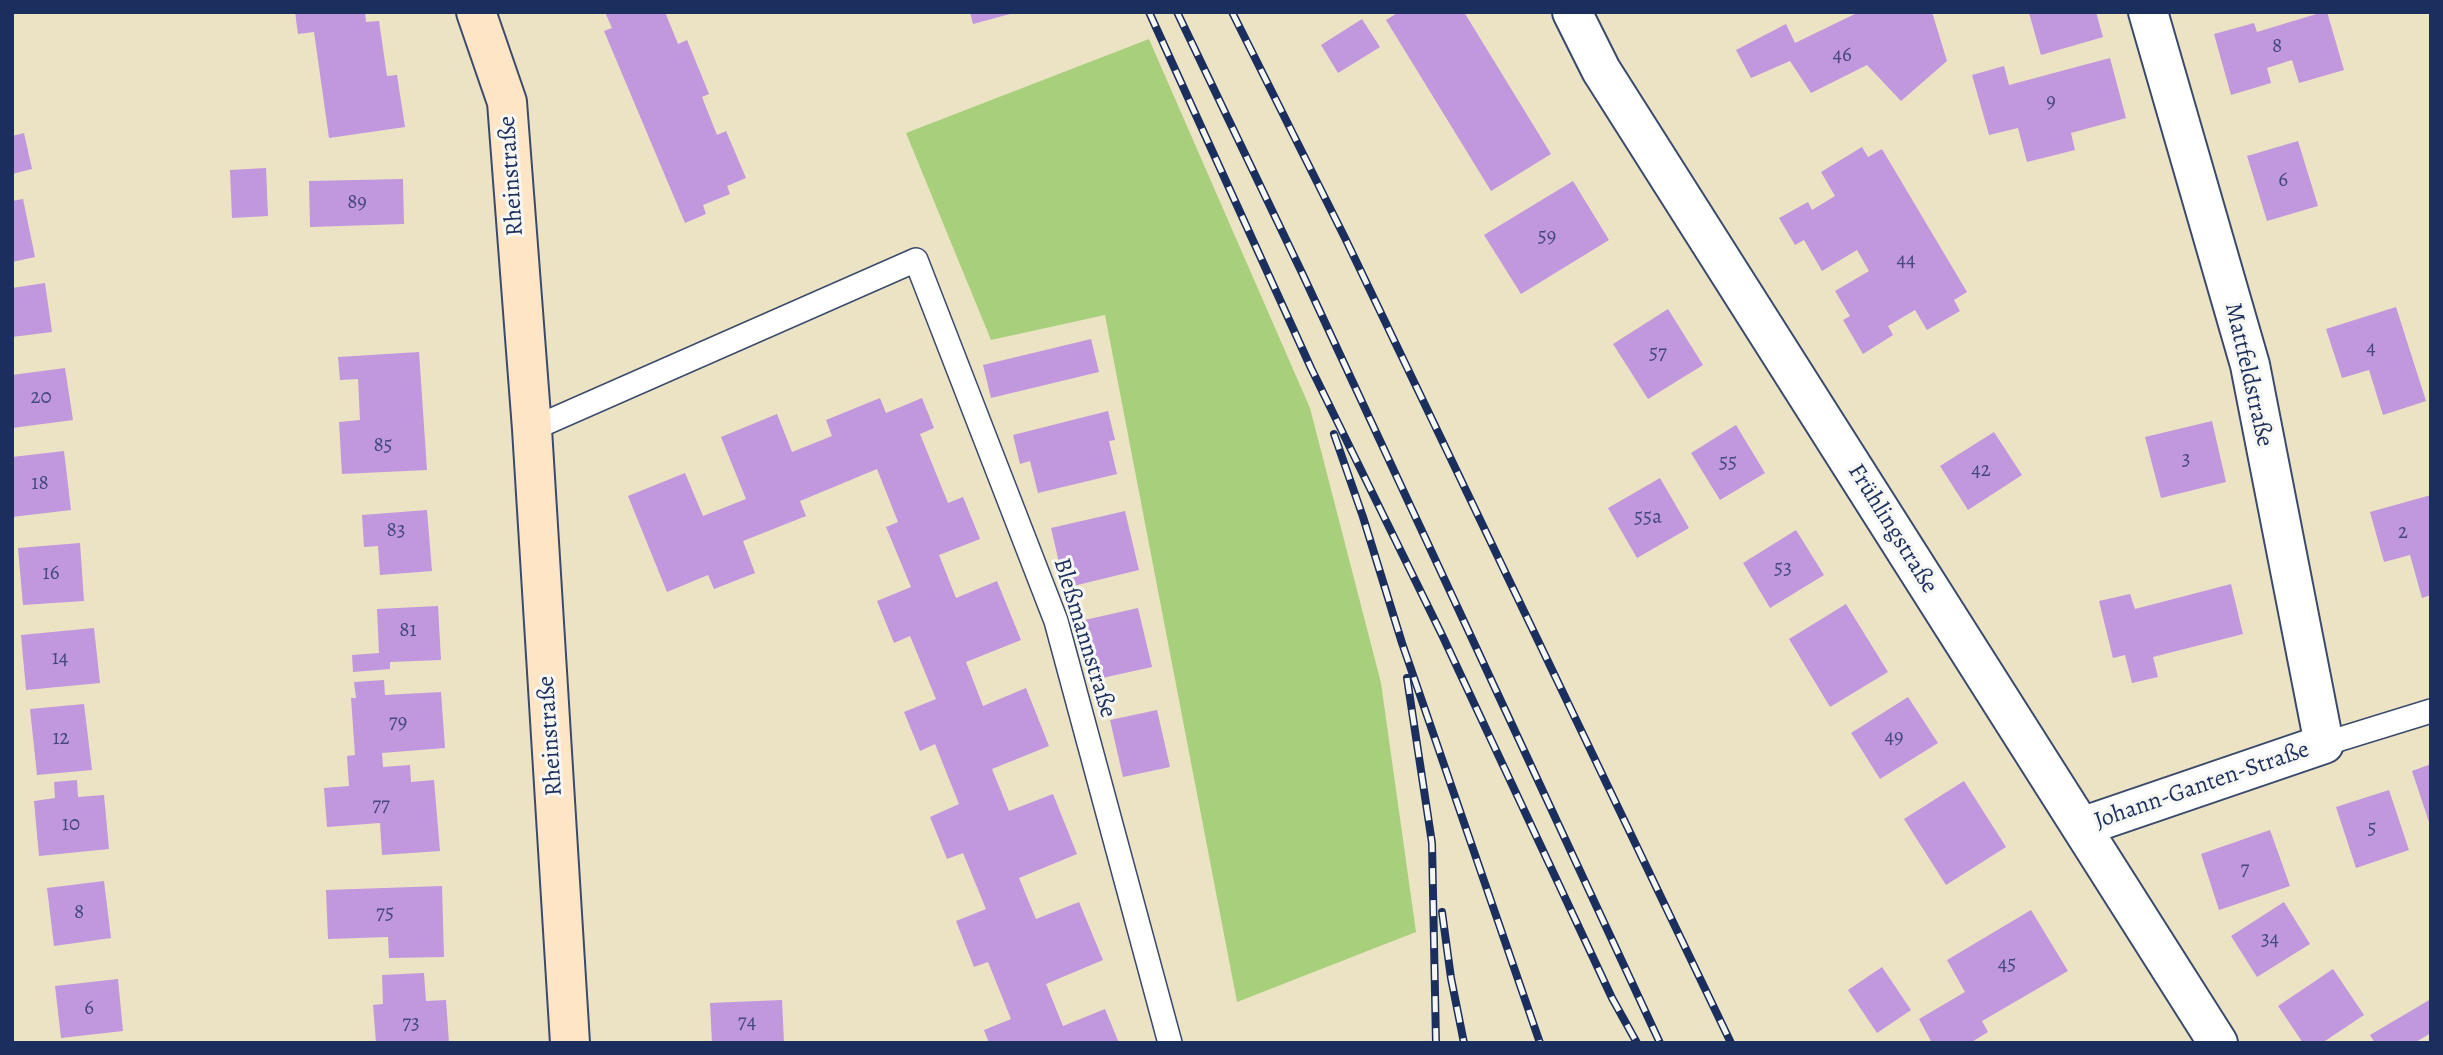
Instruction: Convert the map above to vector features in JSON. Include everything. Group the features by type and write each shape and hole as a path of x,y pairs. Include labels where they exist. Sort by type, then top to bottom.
{"main road":[{"name":"Rheinstraße","path":"476,12 507,102 532,429 570,1043"}],"street":[{"name":"Frühlingstraße","path":"1572,12 1601,70 2218,1043"},
{"name":"Mattfeldstraße","path":"2148,12 2250,365 2324,744"},
{"name":"Johann-Ganten-Straße","path":"2081,827 2324,744"}],"lane":[{"name":"Bleßmannstraße","path":"532,429 916,260 1056,621 1170,1043"},
{"path":"2324,744 2431,711"}],"green space":[{"path":"1149,39 1310,408 1381,683 1416,932 1237,1002 1105,315 991,340 906,133"}],"building":[{"path":"295,12 365,12 366,22 379,21 387,76 397,75 405,127 329,138 314,32 298,34"},
{"path":"605,12 665,12 678,44 687,40 709,94 702,97 717,135 726,131 746,178 727,186 730,194 703,205 706,214 685,223 604,31 612,28"},
{"path":"970,12 1014,12 1014,13 973,24"},
{"path":"1399,12 1464,12 1551,154 1491,191 1386,20"},
{"path":"1859,12 1932,12 1947,61 1901,101 1867,65 1811,93 1790,61 1751,78 1736,50 1786,24 1795,43"},
{"path":"2096,12 2103,37 2041,55 2029,13"},
{"path":"2327,12 2344,70 2299,83 2292,60 2267,68 2271,83 2231,95 2214,34 2254,23 2257,32"},
{"path":"1362,19 1380,47 1338,73 1321,45"},
{"path":"2110,58 2126,118 2071,133 2075,150 2027,162 2018,128 1989,135 1972,75 2004,66 2009,85"},
{"path":"24,133 32,169 12,174 12,136"},
{"path":"2298,141 2318,206 2267,221 2247,156"},
{"path":"1862,147 1868,157 1882,149 1967,292 1954,300 1960,311 1927,330 1915,310 1888,326 1893,335 1863,354 1843,320 1850,316 1835,291 1869,271 1857,250 1822,271 1804,240 1795,245 1779,218 1808,202 1812,210 1835,196 1821,172"},
{"path":"266,168 268,216 232,218 230,170"},
{"path":"403,179 404,224 310,227 309,181"},
{"path":"1573,181 1609,240 1521,294 1484,235"},
{"path":"23,199 35,257 12,262 12,201"},
{"path":"45,283 52,332 12,337 12,288"},
{"path":"2396,307 2426,401 2383,415 2369,370 2342,378 2326,329"},
{"path":"1668,309 1703,365 1648,399 1613,344"},
{"path":"1091,339 1099,372 991,398 983,365"},
{"path":"419,352 427,470 342,474 339,422 360,420 358,379 340,380 338,357"},
{"path":"65,368 73,420 12,428 12,375"},
{"path":"880,398 886,413 922,398 934,428 920,434 948,503 963,497 980,539 939,555 956,598 997,581 1021,640 966,662 983,706 1026,688 1049,746 992,769 1009,811 1053,794 1077,854 1019,878 1036,919 1079,902 1103,960 1046,984 1063,1026 1105,1009 1119,1043 989,1043 984,1030 1011,1019 988,962 974,967 956,921 986,909 963,853 947,859 930,817 959,804 935,744 920,751 904,712 936,699 910,636 894,643 877,601 911,587 886,527 898,522 877,469 800,501 806,516 743,541 755,573 714,589 708,575 667,592 628,496 685,473 703,516 746,499 721,437 777,414 792,452 832,436 826,420"},
{"path":"1108,411 1115,440 1109,441 1117,474 1038,493 1030,461 1020,464 1013,435"},
{"path":"2212,421 2226,482 2161,498 2145,437"},
{"path":"1736,425 1765,473 1720,500 1691,453"},
{"path":"1994,432 2022,475 1968,510 1940,466"},
{"path":"64,451 71,510 12,517 12,457"},
{"path":"1660,478 1689,528 1637,558 1608,508"},
{"path":"2431,495 2431,595 2422,598 2410,555 2384,562 2370,512"},
{"path":"427,510 432,571 380,575 378,546 364,547 362,515"},
{"path":"1125,511 1139,570 1065,588 1051,528"},
{"path":"1796,530 1824,575 1770,608 1743,563"},
{"path":"80,543 84,601 23,605 18,548"},
{"path":"2231,584 2243,634 2153,657 2158,677 2132,683 2125,655 2113,658 2099,601 2130,594 2135,609"},
{"path":"1846,604 1888,672 1830,707 1789,639"},
{"path":"438,606 441,660 390,662 390,669 353,672 352,655 379,653 377,609"},
{"path":"1138,608 1152,667 1093,680 1080,621"},
{"path":"94,628 100,683 26,690 21,635"},
{"path":"384,680 385,695 441,692 445,748 382,753 383,767 410,765 411,782 434,780 440,851 382,855 380,823 327,827 324,788 349,786 347,756 355,755 351,698 356,698 354,682"},
{"path":"1908,697 1938,743 1880,779 1851,733"},
{"path":"84,704 92,770 37,775 30,709"},
{"path":"1157,710 1170,767 1123,777 1110,720"},
{"path":"2431,764 2431,825 2430,825 2412,771"},
{"path":"77,780 78,797 104,795 109,849 39,856 34,801 55,798 54,782"},
{"path":"1964,781 2006,847 1946,885 1904,819"},
{"path":"2389,790 2409,850 2356,868 2336,807"},
{"path":"2270,830 2290,886 2219,910 2201,854"},
{"path":"104,881 111,938 54,946 47,888"},
{"path":"442,886 444,957 389,958 388,937 328,939 326,890"},
{"path":"2284,902 2310,944 2257,977 2231,936"},
{"path":"2031,910 2068,971 1982,1021 1988,1032 1970,1043 1932,1043 1919,1019 1965,992 1947,960"},
{"path":"1882,967 1911,1010 1877,1033 1848,990"},
{"path":"2333,969 2364,1015 2322,1043 2303,1043 2278,1006"},
{"path":"424,973 426,1001 446,1000 449,1043 376,1043 373,1005 383,1004 382,975"},
{"path":"118,979 123,1031 61,1038 55,986"},
{"path":"2431,999 2431,1033 2414,1043 2375,1043 2370,1035"},
{"path":"782,1000 784,1043 712,1043 710,1003"}],"railway":[{"path":"1149,12 1311,368 1443,637 1612,998 1637,1043"},
{"path":"1177,12 1303,275 1660,1043"},
{"path":"1232,12 1345,238 1731,1043"},
{"path":"1334,434 1402,643 1540,1043"},
{"path":"1407,678 1432,843 1436,1043"},
{"path":"1442,912 1464,1043"}]}
